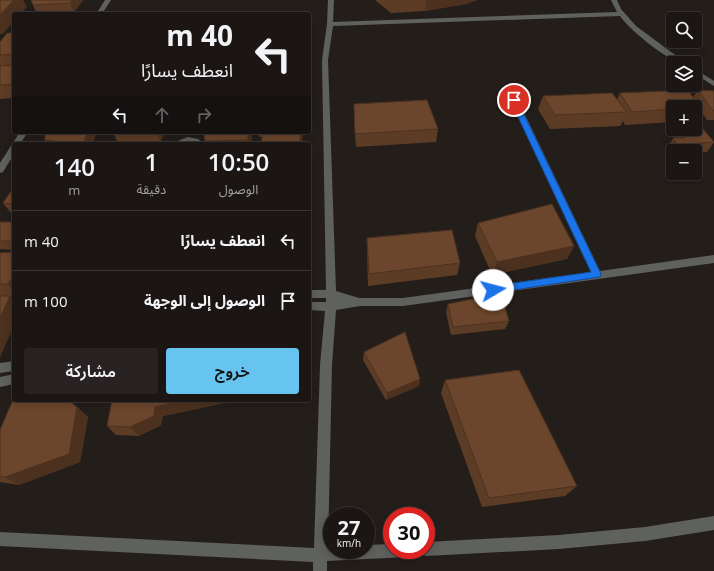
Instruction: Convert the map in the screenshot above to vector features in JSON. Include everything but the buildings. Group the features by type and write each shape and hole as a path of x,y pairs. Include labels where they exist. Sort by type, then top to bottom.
{"street":[{"path":"100,12 108,0"},
{"path":"320,571 326,365 331,307 326,60 331,0"},
{"path":"614,0 621,14 673,56"},
{"path":"330,24 621,14"},
{"path":"702,76 714,84"},
{"path":"514,100 597,274"},
{"path":"182,142 184,140 195,140 198,142"},
{"path":"0,170 12,150"},
{"path":"311,306 331,307 360,302 403,302 714,259"},
{"path":"311,294 331,294 360,302"},
{"path":"0,368 12,366"},
{"path":"0,382 12,379"},
{"path":"435,549 574,541 645,534 714,523"},
{"path":"0,539 320,554 383,551"}],"route":[{"path":"493,290 597,274 514,100"}]}
